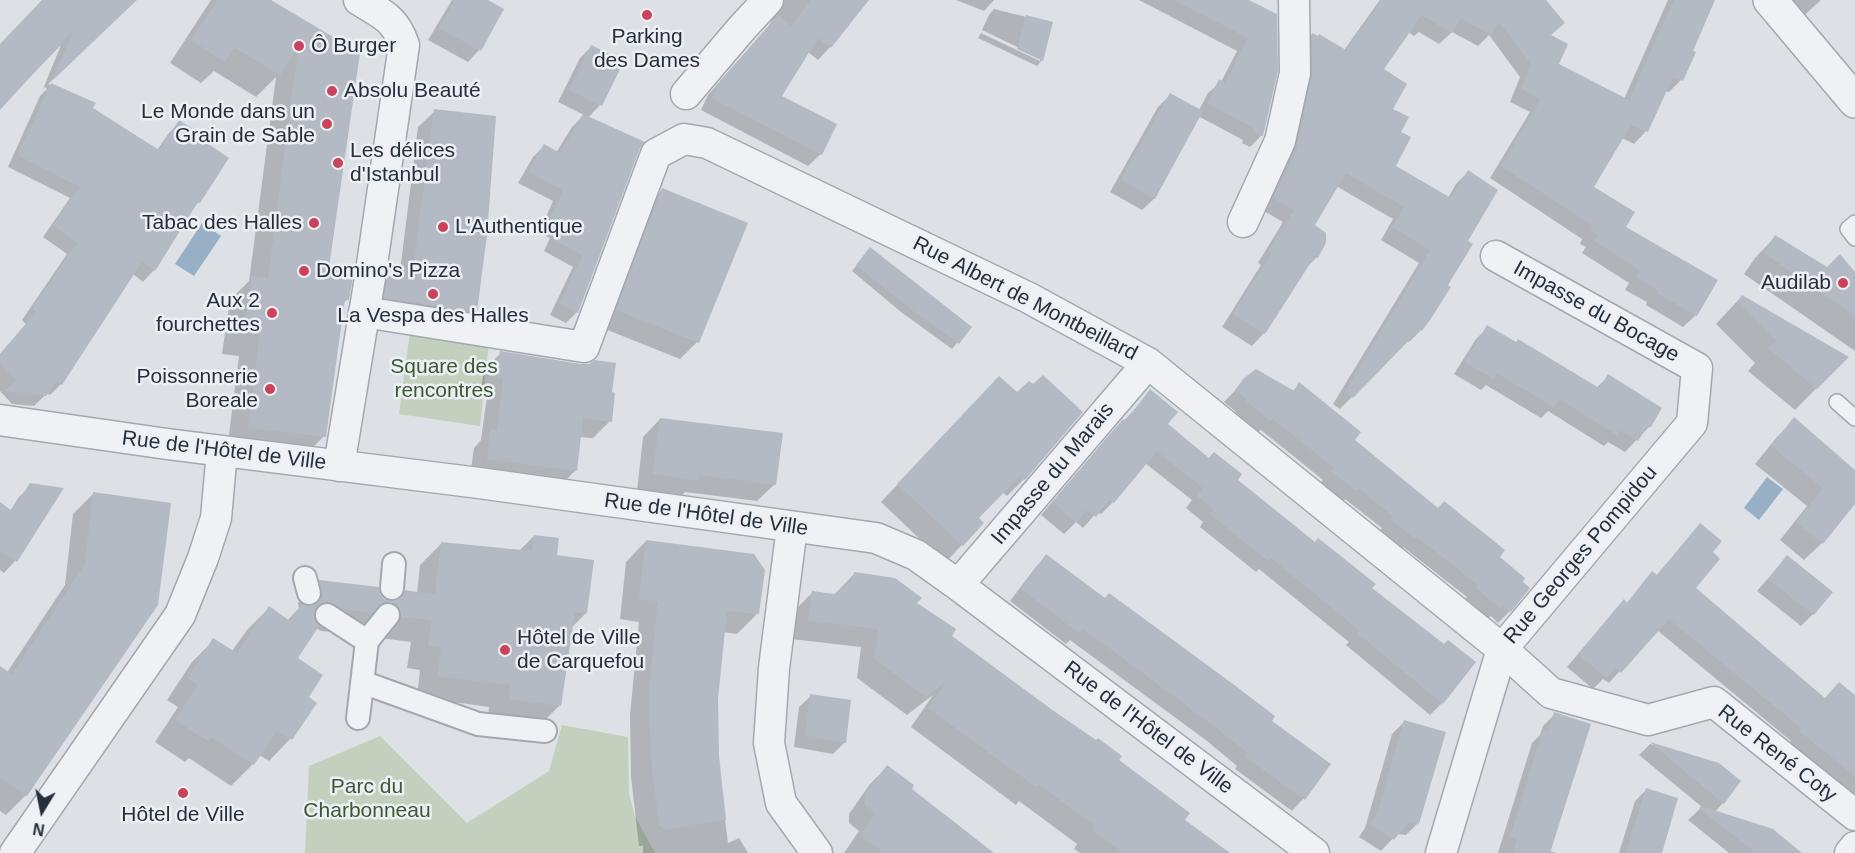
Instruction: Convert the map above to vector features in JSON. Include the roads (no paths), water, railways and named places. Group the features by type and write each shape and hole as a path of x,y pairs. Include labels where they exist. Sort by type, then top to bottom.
{"street":[{"path":"339,466 404,45 399,30 388,18 359,0"},
{"path":"686,94 768,0"},
{"path":"1243,222 1280,141 1294,73 1293,0"},
{"path":"1770,0 1855,101"},
{"name":"Rue Albert de Montbeillard","path":"364,312 584,347 656,154 684,139 707,143 1018,292 1148,363 1502,649"},
{"name":"Impasse du Bocage","path":"1496,256 1697,368"},
{"name":"Impasse du Marais","path":"958,585 1148,363"},
{"name":"Rue Georges Pompidou","path":"1441,853 1502,649 1692,423 1697,368"},
{"name":"Rue de l'Hôtel de Ville","path":"0,420 876,538 916,555 958,585 1314,853"},
{"path":"26,849 180,615 216,518 222,451"},
{"path":"792,527 774,668 769,743 781,803 817,853"},
{"path":"392,588 394,564"},
{"path":"327,615 367,641"},
{"path":"358,718 367,641 388,615"},
{"name":"Rue René Coty","path":"1502,649 1551,693 1648,720 1714,702 1855,815"},
{"path":"362,682 478,724 545,731"},
{"path":"1850,853 1855,847"}],"lane":[{"path":"1855,223 1848,229 1855,238"},
{"path":"1837,402 1855,418"}],"water":[{"path":"202,223 221,236 194,276 175,264"},
{"path":"1767,477 1783,489 1759,520 1744,508"}],"place":[{"name":"Parking des Dames","path":"647,15"},
{"name":"Ô Burger","path":"299,46"},
{"name":"Absolu Beauté","path":"332,91"},
{"name":"Le Monde dans un Grain de Sable","path":"327,124"},
{"name":"Les délices d'Istanbul","path":"338,163"},
{"name":"Tabac des Halles","path":"314,223"},
{"name":"L'Authentique","path":"443,227"},
{"name":"Domino's Pizza","path":"304,271"},
{"name":"Audilab","path":"1843,283"},
{"name":"La Vespa des Halles","path":"433,294"},
{"name":"Aux 2 fourchettes","path":"272,313"},
{"name":"Poissonnerie Boreale","path":"270,389"},
{"name":"Hôtel de Ville de Carquefou","path":"505,650"},
{"name":"Hôtel de Ville","path":"183,793"}],"park label":[{"name":"Square des rencontres","path":"444,379"},
{"name":"Parc du Charbonneau","path":"367,799"}]}
